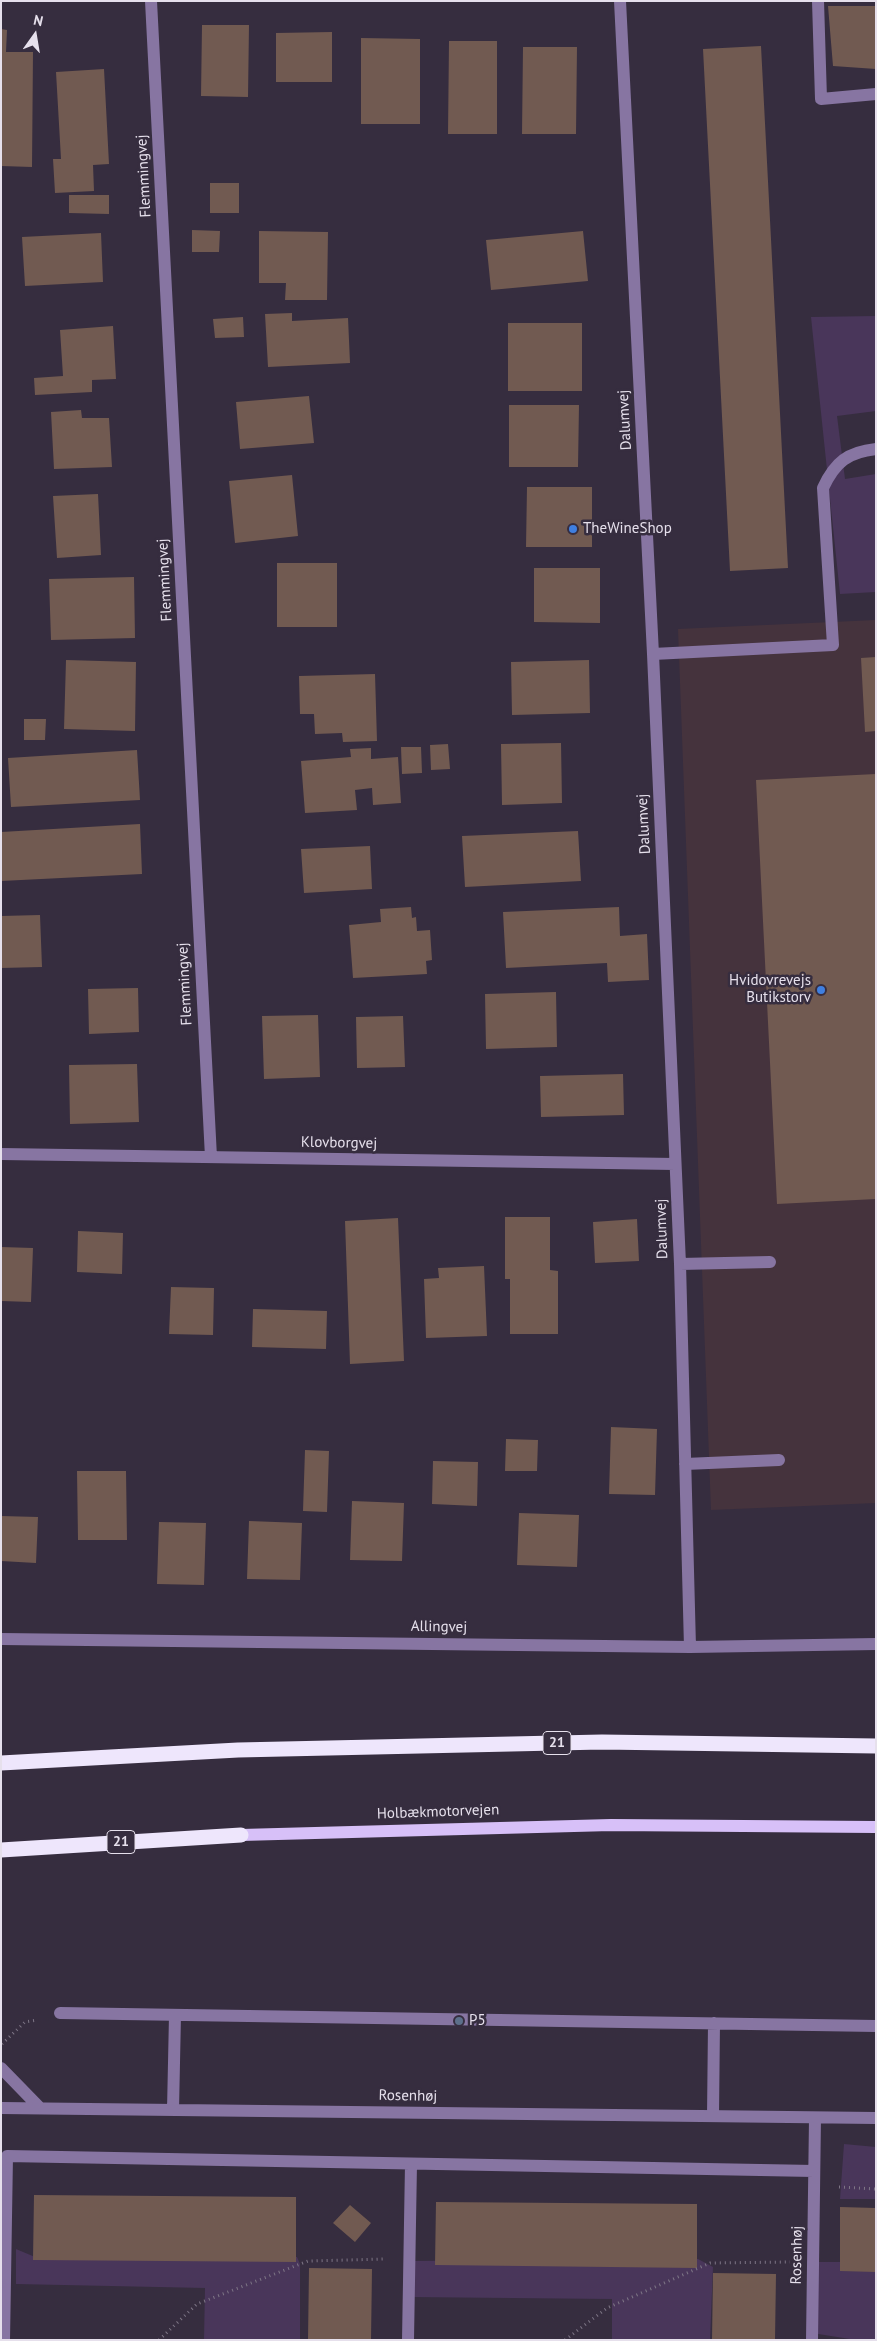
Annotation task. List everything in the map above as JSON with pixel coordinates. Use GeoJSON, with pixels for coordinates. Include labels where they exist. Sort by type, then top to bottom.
{"type":"FeatureCollection","features":[{"type":"Feature","properties":{"kind":"highway","name":"21"},"geometry":{"type":"LineString","coordinates":[[1,1763],[238,1750],[592,1742],[876,1746]]}},
{"type":"Feature","properties":{"kind":"highway","name":"Holbækmotorvejen"},"geometry":{"type":"LineString","coordinates":[[1,1850],[241,1835]]}},
{"type":"Feature","properties":{"kind":"main road","name":"Holbækmotorvejen"},"geometry":{"type":"LineString","coordinates":[[241,1835],[611,1825],[876,1827]]}},
{"type":"Feature","properties":{"kind":"street","name":"Flemmingvej"},"geometry":{"type":"LineString","coordinates":[[152,1],[210,1157]]}},
{"type":"Feature","properties":{"kind":"street","name":"Dalumvej"},"geometry":{"type":"LineString","coordinates":[[620,1],[653,654],[680,1264],[690,1647]]}},
{"type":"Feature","properties":{"kind":"street"},"geometry":{"type":"LineString","coordinates":[[818,1],[821,99],[876,94]]}},
{"type":"Feature","properties":{"kind":"street"},"geometry":{"type":"LineString","coordinates":[[653,654],[833,644],[823,488],[828,476],[840,462],[858,451],[876,449]]}},
{"type":"Feature","properties":{"kind":"street","name":"Klovborgvej"},"geometry":{"type":"LineString","coordinates":[[1,1154],[675,1164]]}},
{"type":"Feature","properties":{"kind":"street"},"geometry":{"type":"LineString","coordinates":[[680,1264],[770,1262]]}},
{"type":"Feature","properties":{"kind":"street"},"geometry":{"type":"LineString","coordinates":[[685,1464],[779,1460]]}},
{"type":"Feature","properties":{"kind":"street","name":"Allingvej"},"geometry":{"type":"LineString","coordinates":[[1,1638],[690,1647],[876,1644]]}},
{"type":"Feature","properties":{"kind":"street"},"geometry":{"type":"LineString","coordinates":[[60,2013],[876,2026]]}},
{"type":"Feature","properties":{"kind":"street"},"geometry":{"type":"LineString","coordinates":[[173,2110],[175,2014]]}},
{"type":"Feature","properties":{"kind":"street"},"geometry":{"type":"LineString","coordinates":[[713,2116],[714,2023]]}},
{"type":"Feature","properties":{"kind":"street"},"geometry":{"type":"LineString","coordinates":[[1,2068],[40,2108]]}},
{"type":"Feature","properties":{"kind":"street","name":"Rosenhøj"},"geometry":{"type":"LineString","coordinates":[[1,2108],[876,2118]]}},
{"type":"Feature","properties":{"kind":"street","name":"Rosenhøj"},"geometry":{"type":"LineString","coordinates":[[812,2340],[815,2118]]}},
{"type":"Feature","properties":{"kind":"street"},"geometry":{"type":"LineString","coordinates":[[4,2340],[8,2156],[814,2171]]}},
{"type":"Feature","properties":{"kind":"street"},"geometry":{"type":"LineString","coordinates":[[408,2340],[411,2164]]}},
{"type":"Feature","properties":{"kind":"path"},"geometry":{"type":"LineString","coordinates":[[1,2044],[25,2022],[31,2020]]}},
{"type":"Feature","properties":{"kind":"path"},"geometry":{"type":"LineString","coordinates":[[814,2171],[841,2188],[876,2189]]}},
{"type":"Feature","properties":{"kind":"path"},"geometry":{"type":"LineString","coordinates":[[159,2340],[197,2304],[308,2261],[409,2259]]}},
{"type":"Feature","properties":{"kind":"path"},"geometry":{"type":"LineString","coordinates":[[566,2340],[607,2308],[710,2263],[813,2262]]}},
{"type":"Feature","properties":{"kind":"shaded area"},"geometry":{"type":"Polygon","coordinates":[[[876,316],[876,411],[837,416],[845,479],[876,474],[876,592],[840,594],[811,317],[876,316]]]}},
{"type":"Feature","properties":{"kind":"shaded area"},"geometry":{"type":"Polygon","coordinates":[[[876,620],[876,1503],[711,1510],[678,629],[876,620]]]}},
{"type":"Feature","properties":{"kind":"shaded area"},"geometry":{"type":"Polygon","coordinates":[[[844,2144],[876,2147],[876,2199],[840,2199],[844,2144]]]}},
{"type":"Feature","properties":{"kind":"shaded area"},"geometry":{"type":"Polygon","coordinates":[[[16,2249],[35,2257],[297,2257],[300,2264],[300,2340],[204,2340],[205,2288],[16,2284],[16,2249]]]}},
{"type":"Feature","properties":{"kind":"shaded area"},"geometry":{"type":"Polygon","coordinates":[[[698,2259],[713,2267],[710,2340],[612,2340],[612,2299],[409,2297],[409,2261],[698,2259]]]}},
{"type":"Feature","properties":{"kind":"shaded area"},"geometry":{"type":"Polygon","coordinates":[[[813,2262],[876,2262],[876,2340],[856,2340],[812,2333],[813,2262]]]}},
{"type":"Feature","properties":{"kind":"building"},"geometry":{"type":"Polygon","coordinates":[[[828,6],[876,6],[876,69],[833,66],[828,6]]]}},
{"type":"Feature","properties":{"kind":"building"},"geometry":{"type":"Polygon","coordinates":[[[202,25],[249,25],[248,97],[201,96],[202,25]]]}},
{"type":"Feature","properties":{"kind":"building"},"geometry":{"type":"Polygon","coordinates":[[[1,29],[7,30],[6,52],[33,52],[32,167],[1,166],[1,29]]]}},
{"type":"Feature","properties":{"kind":"building"},"geometry":{"type":"Polygon","coordinates":[[[332,32],[332,82],[276,82],[276,33],[332,32]]]}},
{"type":"Feature","properties":{"kind":"building"},"geometry":{"type":"Polygon","coordinates":[[[361,38],[420,39],[420,124],[361,124],[361,38]]]}},
{"type":"Feature","properties":{"kind":"building"},"geometry":{"type":"Polygon","coordinates":[[[449,41],[497,41],[497,134],[448,134],[449,41]]]}},
{"type":"Feature","properties":{"kind":"building"},"geometry":{"type":"Polygon","coordinates":[[[761,46],[788,568],[730,571],[703,49],[761,46]]]}},
{"type":"Feature","properties":{"kind":"building"},"geometry":{"type":"Polygon","coordinates":[[[523,47],[577,47],[576,134],[522,134],[523,47]]]}},
{"type":"Feature","properties":{"kind":"building"},"geometry":{"type":"Polygon","coordinates":[[[104,69],[109,164],[93,165],[94,191],[55,193],[53,159],[61,159],[56,72],[104,69]]]}},
{"type":"Feature","properties":{"kind":"building"},"geometry":{"type":"Polygon","coordinates":[[[210,183],[239,183],[239,213],[210,213],[210,183]]]}},
{"type":"Feature","properties":{"kind":"building"},"geometry":{"type":"Polygon","coordinates":[[[69,195],[109,195],[109,214],[69,213],[69,195]]]}},
{"type":"Feature","properties":{"kind":"building"},"geometry":{"type":"Polygon","coordinates":[[[192,230],[220,231],[219,252],[192,252],[192,230]]]}},
{"type":"Feature","properties":{"kind":"building"},"geometry":{"type":"Polygon","coordinates":[[[259,231],[328,232],[327,300],[285,300],[286,283],[259,283],[259,231]]]}},
{"type":"Feature","properties":{"kind":"building"},"geometry":{"type":"Polygon","coordinates":[[[583,231],[588,281],[491,290],[486,240],[583,231]]]}},
{"type":"Feature","properties":{"kind":"building"},"geometry":{"type":"Polygon","coordinates":[[[101,233],[103,282],[25,286],[22,237],[101,233]]]}},
{"type":"Feature","properties":{"kind":"building"},"geometry":{"type":"Polygon","coordinates":[[[292,313],[292,321],[348,318],[350,363],[268,367],[265,314],[292,313]]]}},
{"type":"Feature","properties":{"kind":"building"},"geometry":{"type":"Polygon","coordinates":[[[243,317],[244,337],[215,338],[213,319],[243,317]]]}},
{"type":"Feature","properties":{"kind":"building"},"geometry":{"type":"Polygon","coordinates":[[[508,323],[582,323],[582,391],[508,391],[508,323]]]}},
{"type":"Feature","properties":{"kind":"building"},"geometry":{"type":"Polygon","coordinates":[[[113,326],[116,379],[92,380],[92,392],[35,395],[34,378],[63,376],[60,330],[113,326]]]}},
{"type":"Feature","properties":{"kind":"building"},"geometry":{"type":"Polygon","coordinates":[[[309,396],[314,443],[240,449],[236,402],[309,396]]]}},
{"type":"Feature","properties":{"kind":"building"},"geometry":{"type":"Polygon","coordinates":[[[509,405],[579,405],[578,467],[509,467],[509,405]]]}},
{"type":"Feature","properties":{"kind":"building"},"geometry":{"type":"Polygon","coordinates":[[[81,410],[82,418],[109,418],[112,467],[54,469],[51,412],[81,410]]]}},
{"type":"Feature","properties":{"kind":"building"},"geometry":{"type":"Polygon","coordinates":[[[292,475],[298,536],[235,543],[229,481],[292,475]]]}},
{"type":"Feature","properties":{"kind":"building"},"geometry":{"type":"Polygon","coordinates":[[[527,487],[592,487],[592,547],[526,547],[527,487]]]}},
{"type":"Feature","properties":{"kind":"building"},"geometry":{"type":"Polygon","coordinates":[[[98,494],[101,555],[57,558],[53,496],[98,494]]]}},
{"type":"Feature","properties":{"kind":"building"},"geometry":{"type":"Polygon","coordinates":[[[277,563],[337,563],[337,627],[277,627],[277,563]]]}},
{"type":"Feature","properties":{"kind":"building"},"geometry":{"type":"Polygon","coordinates":[[[534,568],[600,568],[600,623],[534,622],[534,568]]]}},
{"type":"Feature","properties":{"kind":"building"},"geometry":{"type":"Polygon","coordinates":[[[134,577],[135,638],[51,640],[49,579],[134,577]]]}},
{"type":"Feature","properties":{"kind":"building"},"geometry":{"type":"Polygon","coordinates":[[[876,657],[876,731],[865,732],[861,658],[876,657]]]}},
{"type":"Feature","properties":{"kind":"building"},"geometry":{"type":"Polygon","coordinates":[[[66,660],[136,662],[135,731],[64,729],[66,660]]]}},
{"type":"Feature","properties":{"kind":"building"},"geometry":{"type":"Polygon","coordinates":[[[589,660],[590,713],[512,715],[511,662],[589,660]]]}},
{"type":"Feature","properties":{"kind":"building"},"geometry":{"type":"Polygon","coordinates":[[[375,674],[377,741],[343,742],[342,733],[315,734],[314,714],[300,714],[299,676],[375,674]]]}},
{"type":"Feature","properties":{"kind":"building"},"geometry":{"type":"Polygon","coordinates":[[[24,719],[46,719],[45,740],[24,740],[24,719]]]}},
{"type":"Feature","properties":{"kind":"building"},"geometry":{"type":"Polygon","coordinates":[[[561,743],[562,803],[502,805],[501,744],[561,743]]]}},
{"type":"Feature","properties":{"kind":"building"},"geometry":{"type":"Polygon","coordinates":[[[448,744],[450,769],[431,770],[430,745],[448,744]]]}},
{"type":"Feature","properties":{"kind":"building"},"geometry":{"type":"Polygon","coordinates":[[[401,747],[421,747],[422,773],[402,774],[401,747]]]}},
{"type":"Feature","properties":{"kind":"building"},"geometry":{"type":"Polygon","coordinates":[[[371,748],[371,759],[398,757],[401,803],[373,805],[372,788],[355,790],[357,810],[305,813],[301,761],[351,757],[350,749],[371,748]]]}},
{"type":"Feature","properties":{"kind":"building"},"geometry":{"type":"Polygon","coordinates":[[[137,750],[140,800],[11,807],[8,758],[137,750]]]}},
{"type":"Feature","properties":{"kind":"building","name":"Hvidovrevejs Butikstorv"},"geometry":{"type":"Polygon","coordinates":[[[876,774],[876,1199],[777,1204],[756,780],[876,774]]]}},
{"type":"Feature","properties":{"kind":"building"},"geometry":{"type":"Polygon","coordinates":[[[140,824],[142,874],[1,881],[1,832],[140,824]]]}},
{"type":"Feature","properties":{"kind":"building"},"geometry":{"type":"Polygon","coordinates":[[[578,831],[581,881],[465,887],[462,836],[578,831]]]}},
{"type":"Feature","properties":{"kind":"building"},"geometry":{"type":"Polygon","coordinates":[[[370,846],[372,889],[304,893],[301,849],[370,846]]]}},
{"type":"Feature","properties":{"kind":"building"},"geometry":{"type":"Polygon","coordinates":[[[411,907],[412,918],[416,917],[417,931],[430,930],[432,960],[426,961],[427,974],[353,978],[349,925],[381,922],[380,909],[411,907]]]}},
{"type":"Feature","properties":{"kind":"building"},"geometry":{"type":"Polygon","coordinates":[[[619,907],[620,936],[647,934],[649,980],[608,982],[607,963],[506,968],[503,912],[619,907]]]}},
{"type":"Feature","properties":{"kind":"building"},"geometry":{"type":"Polygon","coordinates":[[[40,915],[42,967],[1,968],[1,916],[40,915]]]}},
{"type":"Feature","properties":{"kind":"building"},"geometry":{"type":"Polygon","coordinates":[[[138,988],[139,1032],[89,1034],[88,989],[138,988]]]}},
{"type":"Feature","properties":{"kind":"building"},"geometry":{"type":"Polygon","coordinates":[[[556,992],[557,1047],[486,1049],[485,994],[556,992]]]}},
{"type":"Feature","properties":{"kind":"building"},"geometry":{"type":"Polygon","coordinates":[[[318,1015],[320,1077],[264,1079],[262,1016],[318,1015]]]}},
{"type":"Feature","properties":{"kind":"building"},"geometry":{"type":"Polygon","coordinates":[[[403,1016],[405,1067],[357,1068],[356,1017],[403,1016]]]}},
{"type":"Feature","properties":{"kind":"building"},"geometry":{"type":"Polygon","coordinates":[[[137,1064],[139,1122],[70,1124],[69,1065],[137,1064]]]}},
{"type":"Feature","properties":{"kind":"building"},"geometry":{"type":"Polygon","coordinates":[[[623,1074],[624,1115],[541,1117],[540,1076],[623,1074]]]}},
{"type":"Feature","properties":{"kind":"building"},"geometry":{"type":"Polygon","coordinates":[[[505,1217],[550,1217],[550,1270],[558,1271],[558,1334],[510,1334],[510,1279],[505,1279],[505,1217]]]}},
{"type":"Feature","properties":{"kind":"building"},"geometry":{"type":"Polygon","coordinates":[[[398,1218],[404,1361],[350,1364],[345,1221],[398,1218]]]}},
{"type":"Feature","properties":{"kind":"building"},"geometry":{"type":"Polygon","coordinates":[[[637,1219],[639,1261],[595,1263],[593,1222],[637,1219]]]}},
{"type":"Feature","properties":{"kind":"building"},"geometry":{"type":"Polygon","coordinates":[[[78,1231],[123,1233],[122,1274],[77,1272],[78,1231]]]}},
{"type":"Feature","properties":{"kind":"building"},"geometry":{"type":"Polygon","coordinates":[[[1,1247],[33,1248],[31,1302],[1,1301],[1,1247]]]}},
{"type":"Feature","properties":{"kind":"building"},"geometry":{"type":"Polygon","coordinates":[[[484,1266],[487,1336],[426,1338],[424,1279],[439,1278],[438,1268],[484,1266]]]}},
{"type":"Feature","properties":{"kind":"building"},"geometry":{"type":"Polygon","coordinates":[[[171,1287],[214,1288],[213,1335],[169,1334],[171,1287]]]}},
{"type":"Feature","properties":{"kind":"building"},"geometry":{"type":"Polygon","coordinates":[[[253,1309],[327,1311],[326,1349],[252,1347],[253,1309]]]}},
{"type":"Feature","properties":{"kind":"building"},"geometry":{"type":"Polygon","coordinates":[[[611,1427],[657,1429],[655,1495],[609,1494],[611,1427]]]}},
{"type":"Feature","properties":{"kind":"building"},"geometry":{"type":"Polygon","coordinates":[[[506,1439],[538,1440],[537,1471],[505,1471],[506,1439]]]}},
{"type":"Feature","properties":{"kind":"building"},"geometry":{"type":"Polygon","coordinates":[[[305,1450],[329,1451],[327,1512],[303,1511],[305,1450]]]}},
{"type":"Feature","properties":{"kind":"building"},"geometry":{"type":"Polygon","coordinates":[[[433,1461],[478,1462],[477,1506],[432,1504],[433,1461]]]}},
{"type":"Feature","properties":{"kind":"building"},"geometry":{"type":"Polygon","coordinates":[[[77,1471],[126,1471],[127,1540],[78,1540],[77,1471]]]}},
{"type":"Feature","properties":{"kind":"building"},"geometry":{"type":"Polygon","coordinates":[[[352,1501],[404,1503],[402,1561],[350,1560],[352,1501]]]}},
{"type":"Feature","properties":{"kind":"building"},"geometry":{"type":"Polygon","coordinates":[[[519,1513],[579,1515],[577,1567],[517,1565],[519,1513]]]}},
{"type":"Feature","properties":{"kind":"building"},"geometry":{"type":"Polygon","coordinates":[[[1,1516],[38,1517],[36,1563],[1,1561],[1,1516]]]}},
{"type":"Feature","properties":{"kind":"building"},"geometry":{"type":"Polygon","coordinates":[[[249,1521],[302,1523],[300,1580],[247,1579],[249,1521]]]}},
{"type":"Feature","properties":{"kind":"building"},"geometry":{"type":"Polygon","coordinates":[[[159,1522],[206,1523],[204,1585],[157,1584],[159,1522]]]}},
{"type":"Feature","properties":{"kind":"building"},"geometry":{"type":"Polygon","coordinates":[[[34,2195],[296,2197],[296,2262],[33,2260],[34,2195]]]}},
{"type":"Feature","properties":{"kind":"building"},"geometry":{"type":"Polygon","coordinates":[[[436,2202],[697,2204],[697,2268],[435,2265],[436,2202]]]}},
{"type":"Feature","properties":{"kind":"building"},"geometry":{"type":"Polygon","coordinates":[[[350,2205],[371,2223],[355,2242],[333,2223],[350,2205]]]}},
{"type":"Feature","properties":{"kind":"building"},"geometry":{"type":"Polygon","coordinates":[[[840,2207],[876,2208],[876,2272],[840,2271],[840,2207]]]}},
{"type":"Feature","properties":{"kind":"building"},"geometry":{"type":"Polygon","coordinates":[[[309,2268],[372,2269],[371,2340],[308,2340],[309,2268]]]}},
{"type":"Feature","properties":{"kind":"building"},"geometry":{"type":"Polygon","coordinates":[[[713,2273],[776,2274],[775,2340],[712,2340],[713,2273]]]}},
{"type":"Feature","properties":{"kind":"place","name":"TheWineShop"},"geometry":{"type":"Point","coordinates":[573,529]}},
{"type":"Feature","properties":{"kind":"place","name":"Hvidovrevejs Butikstorv"},"geometry":{"type":"Point","coordinates":[821,990]}},
{"type":"Feature","properties":{"kind":"place","name":"P5"},"geometry":{"type":"Point","coordinates":[459,2021]}}]}
